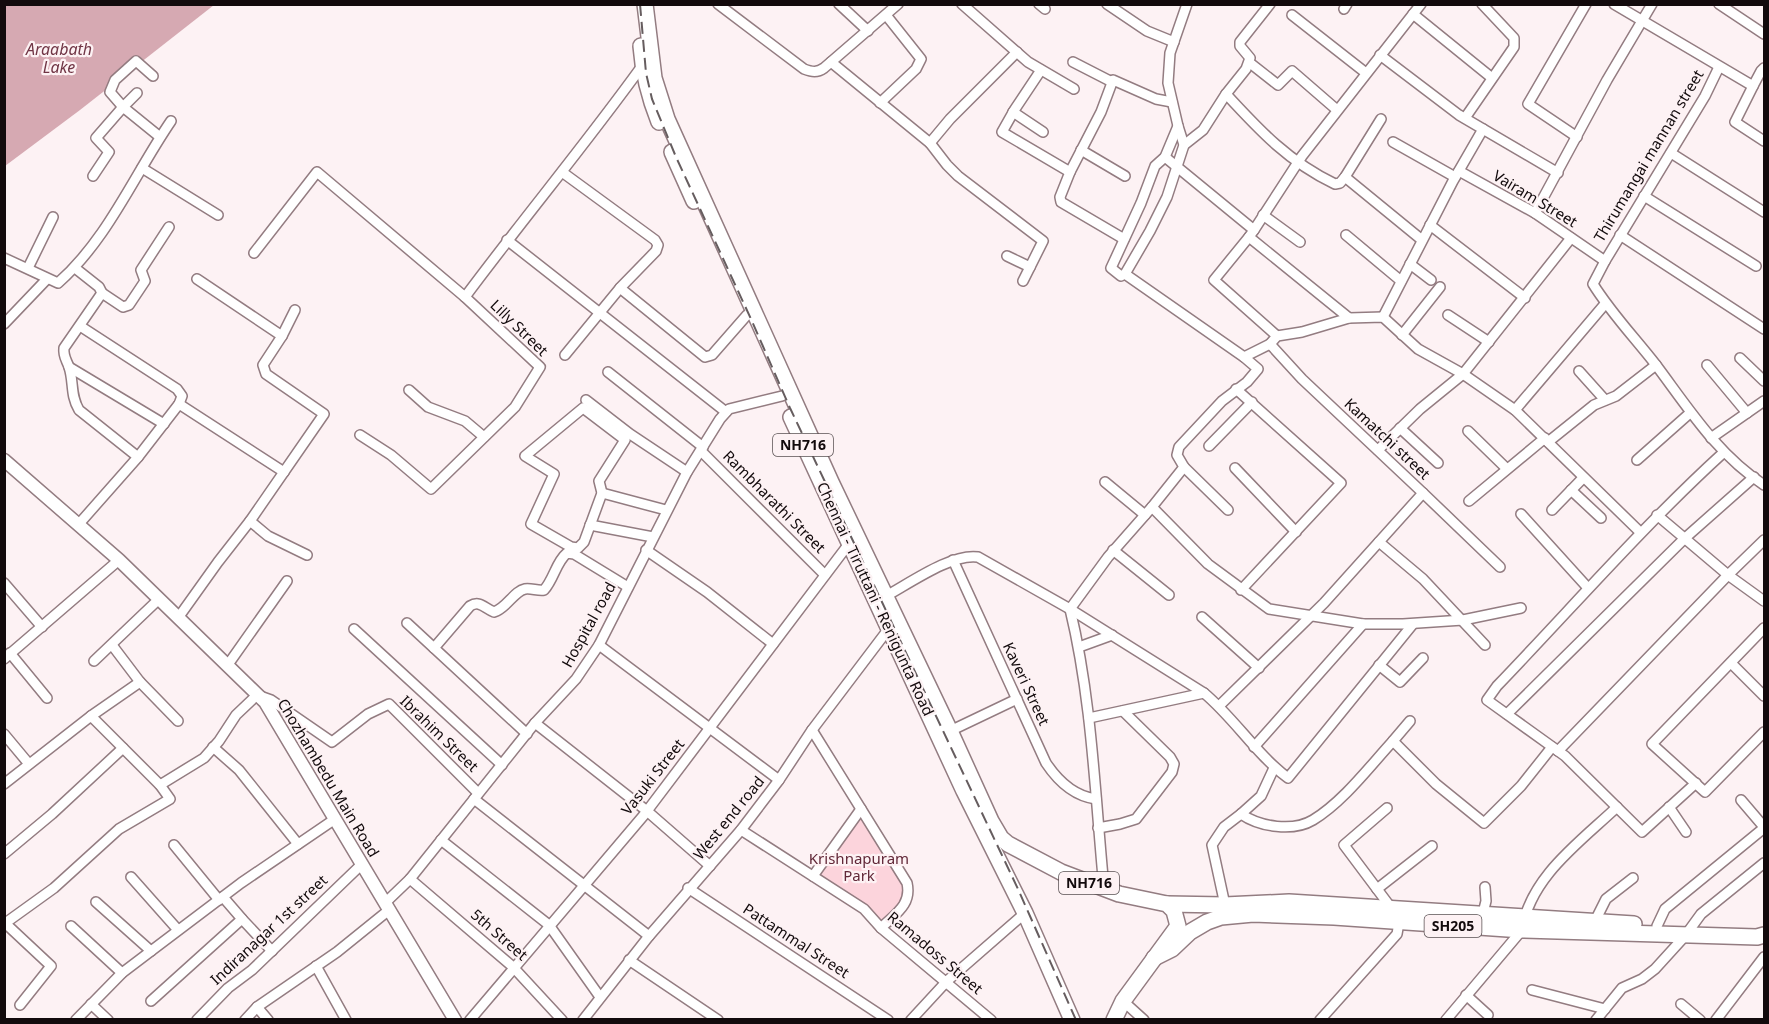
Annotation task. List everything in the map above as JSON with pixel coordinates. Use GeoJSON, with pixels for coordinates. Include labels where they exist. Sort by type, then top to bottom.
{"type":"FeatureCollection","features":[{"type":"Feature","properties":{"kind":"main road","name":"Chennai - Tiruttani - Renigunta Road"},"geometry":{"type":"LineString","coordinates":[[637,4],[648,66],[667,119],[853,539],[886,596],[894,626],[950,732],[991,821],[1001,838],[1017,849]]}},
{"type":"Feature","properties":{"kind":"main road","name":"Chennai - Tiruttani - Renigunta Road"},"geometry":{"type":"LineString","coordinates":[[645,4],[649,98],[680,172],[782,396],[894,626],[964,791],[1025,914],[1072,1020]]}},
{"type":"Feature","properties":{"kind":"main road"},"geometry":{"type":"LineString","coordinates":[[1006,874],[1007,855],[1011,850],[1017,849]]}},
{"type":"Feature","properties":{"kind":"main road","name":"NH716"},"geometry":{"type":"LineString","coordinates":[[1017,849],[1061,873],[1119,894],[1167,904]]}},
{"type":"Feature","properties":{"kind":"main road","name":"SH205"},"geometry":{"type":"LineString","coordinates":[[1167,904],[1225,905],[1289,902],[1397,914],[1523,923],[1688,932],[1762,932]]}},
{"type":"Feature","properties":{"kind":"main road"},"geometry":{"type":"LineString","coordinates":[[1114,1020],[1123,1001],[1178,926],[1174,911],[1167,904]]}},
{"type":"Feature","properties":{"kind":"main road","name":"SH205"},"geometry":{"type":"LineString","coordinates":[[1154,958],[1172,949],[1190,932],[1207,922],[1221,917],[1253,914],[1483,913],[1523,923],[1595,921],[1657,926],[1688,932]]}},
{"type":"Feature","properties":{"kind":"street"},"geometry":{"type":"LineString","coordinates":[[718,4],[804,69],[812,72],[819,72],[898,4]]}},
{"type":"Feature","properties":{"kind":"street"},"geometry":{"type":"LineString","coordinates":[[839,4],[868,31]]}},
{"type":"Feature","properties":{"kind":"street"},"geometry":{"type":"LineString","coordinates":[[962,4],[1017,52],[1041,70],[1074,89]]}},
{"type":"Feature","properties":{"kind":"street"},"geometry":{"type":"LineString","coordinates":[[1107,4],[1147,31],[1174,42]]}},
{"type":"Feature","properties":{"kind":"street"},"geometry":{"type":"LineString","coordinates":[[1184,145],[1168,82],[1170,53],[1187,4]]}},
{"type":"Feature","properties":{"kind":"street"},"geometry":{"type":"LineString","coordinates":[[1178,126],[1165,157],[1155,166],[1111,268],[1120,276],[1125,274],[1167,197],[1184,145],[1203,130],[1226,94],[1250,63],[1250,58],[1240,46],[1240,42],[1270,4]]}},
{"type":"Feature","properties":{"kind":"street"},"geometry":{"type":"LineString","coordinates":[[1277,336],[1214,280],[1251,233],[1337,110],[1421,4]]}},
{"type":"Feature","properties":{"kind":"street"},"geometry":{"type":"LineString","coordinates":[[1465,118],[1514,47],[1515,41],[1482,4]]}},
{"type":"Feature","properties":{"kind":"street"},"geometry":{"type":"LineString","coordinates":[[1577,136],[1528,104],[1586,4]]}},
{"type":"Feature","properties":{"kind":"street"},"geometry":{"type":"LineString","coordinates":[[1614,4],[1753,87]]}},
{"type":"Feature","properties":{"kind":"street"},"geometry":{"type":"LineString","coordinates":[[1536,213],[1652,4]]}},
{"type":"Feature","properties":{"kind":"street"},"geometry":{"type":"LineString","coordinates":[[1719,4],[1764,34]]}},
{"type":"Feature","properties":{"kind":"street"},"geometry":{"type":"LineString","coordinates":[[1413,14],[1492,78]]}},
{"type":"Feature","properties":{"kind":"street"},"geometry":{"type":"LineString","coordinates":[[880,103],[916,69],[921,59],[886,15]]}},
{"type":"Feature","properties":{"kind":"street"},"geometry":{"type":"LineString","coordinates":[[1292,15],[1366,73]]}},
{"type":"Feature","properties":{"kind":"street"},"geometry":{"type":"LineString","coordinates":[[930,142],[1017,52]]}},
{"type":"Feature","properties":{"kind":"street"},"geometry":{"type":"LineString","coordinates":[[1380,55],[1465,118],[1558,173]]}},
{"type":"Feature","properties":{"kind":"street"},"geometry":{"type":"LineString","coordinates":[[153,76],[136,61],[115,80],[110,92],[160,137]]}},
{"type":"Feature","properties":{"kind":"street"},"geometry":{"type":"LineString","coordinates":[[831,62],[930,142],[958,176],[1042,240],[1023,281]]}},
{"type":"Feature","properties":{"kind":"street"},"geometry":{"type":"LineString","coordinates":[[1072,62],[1112,82],[1115,81],[1156,99],[1172,102]]}},
{"type":"Feature","properties":{"kind":"street"},"geometry":{"type":"LineString","coordinates":[[1250,63],[1278,85],[1292,71],[1337,110]]}},
{"type":"Feature","properties":{"kind":"street"},"geometry":{"type":"LineString","coordinates":[[254,253],[317,172],[465,297],[507,240],[648,66]]}},
{"type":"Feature","properties":{"kind":"street","name":"Thirumangai mannan street"},"geometry":{"type":"LineString","coordinates":[[1605,261],[1705,96],[1719,67]]}},
{"type":"Feature","properties":{"kind":"street"},"geometry":{"type":"LineString","coordinates":[[1764,68],[1736,122],[1764,141]]}},
{"type":"Feature","properties":{"kind":"street"},"geometry":{"type":"LineString","coordinates":[[1041,70],[1002,132],[1070,172]]}},
{"type":"Feature","properties":{"kind":"street"},"geometry":{"type":"LineString","coordinates":[[1112,82],[1101,112],[1070,172],[1060,197],[1061,202],[1124,239]]}},
{"type":"Feature","properties":{"kind":"street"},"geometry":{"type":"LineString","coordinates":[[93,176],[109,152],[96,138],[136,93]]}},
{"type":"Feature","properties":{"kind":"street"},"geometry":{"type":"LineString","coordinates":[[1226,94],[1267,138],[1298,163],[1335,184],[1340,183],[1345,177],[1381,119]]}},
{"type":"Feature","properties":{"kind":"street"},"geometry":{"type":"LineString","coordinates":[[1013,112],[1043,132]]}},
{"type":"Feature","properties":{"kind":"street"},"geometry":{"type":"LineString","coordinates":[[4,258],[58,283],[75,268],[121,206],[171,121]]}},
{"type":"Feature","properties":{"kind":"street"},"geometry":{"type":"LineString","coordinates":[[1383,317],[1457,174],[1483,129]]}},
{"type":"Feature","properties":{"kind":"street","name":"Vairam Street"},"geometry":{"type":"LineString","coordinates":[[1393,142],[1536,213],[1605,261]]}},
{"type":"Feature","properties":{"kind":"street"},"geometry":{"type":"LineString","coordinates":[[1081,150],[1125,176]]}},
{"type":"Feature","properties":{"kind":"street"},"geometry":{"type":"LineString","coordinates":[[1671,153],[1764,212]]}},
{"type":"Feature","properties":{"kind":"street"},"geometry":{"type":"LineString","coordinates":[[1165,157],[1349,318]]}},
{"type":"Feature","properties":{"kind":"street"},"geometry":{"type":"LineString","coordinates":[[142,168],[218,215]]}},
{"type":"Feature","properties":{"kind":"street"},"geometry":{"type":"LineString","coordinates":[[562,172],[655,240],[658,245],[564,355]]}},
{"type":"Feature","properties":{"kind":"street"},"geometry":{"type":"LineString","coordinates":[[1345,177],[1422,240]]}},
{"type":"Feature","properties":{"kind":"street"},"geometry":{"type":"LineString","coordinates":[[1644,196],[1756,266]]}},
{"type":"Feature","properties":{"kind":"street"},"geometry":{"type":"LineString","coordinates":[[1263,215],[1300,242]]}},
{"type":"Feature","properties":{"kind":"street"},"geometry":{"type":"LineString","coordinates":[[28,268],[54,217]]}},
{"type":"Feature","properties":{"kind":"street"},"geometry":{"type":"LineString","coordinates":[[1430,225],[1525,298]]}},
{"type":"Feature","properties":{"kind":"street"},"geometry":{"type":"LineString","coordinates":[[75,268],[99,287],[102,293],[120,306],[126,307],[145,281],[141,270],[169,227]]}},
{"type":"Feature","properties":{"kind":"street"},"geometry":{"type":"LineString","coordinates":[[1346,235],[1401,281]]}},
{"type":"Feature","properties":{"kind":"street"},"geometry":{"type":"LineString","coordinates":[[1620,235],[1764,329]]}},
{"type":"Feature","properties":{"kind":"street"},"geometry":{"type":"LineString","coordinates":[[1378,450],[1420,409],[1463,374],[1571,238]]}},
{"type":"Feature","properties":{"kind":"street"},"geometry":{"type":"LineString","coordinates":[[507,240],[726,412],[738,406],[782,396]]}},
{"type":"Feature","properties":{"kind":"street"},"geometry":{"type":"LineString","coordinates":[[1007,256],[1030,267]]}},
{"type":"Feature","properties":{"kind":"street"},"geometry":{"type":"LineString","coordinates":[[1507,714],[1684,539],[1761,480],[1723,453],[1690,413],[1656,365],[1605,304],[1593,281],[1605,261]]}},
{"type":"Feature","properties":{"kind":"street"},"geometry":{"type":"LineString","coordinates":[[1410,264],[1431,280]]}},
{"type":"Feature","properties":{"kind":"street"},"geometry":{"type":"LineString","coordinates":[[1125,274],[1258,369],[1222,401],[1179,447],[1177,455],[1184,467],[1228,510]]}},
{"type":"Feature","properties":{"kind":"street"},"geometry":{"type":"LineString","coordinates":[[4,324],[47,279]]}},
{"type":"Feature","properties":{"kind":"street"},"geometry":{"type":"LineString","coordinates":[[197,279],[282,336]]}},
{"type":"Feature","properties":{"kind":"street"},"geometry":{"type":"LineString","coordinates":[[1402,335],[1440,286]]}},
{"type":"Feature","properties":{"kind":"street"},"geometry":{"type":"LineString","coordinates":[[620,288],[705,357],[712,355],[747,315]]}},
{"type":"Feature","properties":{"kind":"street"},"geometry":{"type":"LineString","coordinates":[[102,293],[64,348],[63,356],[69,367],[74,401],[79,410],[138,458]]}},
{"type":"Feature","properties":{"kind":"street","name":"Lilly Street"},"geometry":{"type":"LineString","coordinates":[[360,435],[391,454],[431,489],[515,407],[540,367],[465,297]]}},
{"type":"Feature","properties":{"kind":"street"},"geometry":{"type":"LineString","coordinates":[[1515,410],[1605,304]]}},
{"type":"Feature","properties":{"kind":"street"},"geometry":{"type":"LineString","coordinates":[[178,618],[250,521],[324,414],[266,374],[263,365],[282,336],[295,310]]}},
{"type":"Feature","properties":{"kind":"street"},"geometry":{"type":"LineString","coordinates":[[1448,315],[1489,342]]}},
{"type":"Feature","properties":{"kind":"street"},"geometry":{"type":"LineString","coordinates":[[1244,357],[1270,344],[1277,336],[1302,332],[1349,318],[1383,317],[1418,349],[1463,374],[1515,410],[1640,532]]}},
{"type":"Feature","properties":{"kind":"street"},"geometry":{"type":"LineString","coordinates":[[78,525],[138,458],[179,404],[182,396],[177,389],[80,326]]}},
{"type":"Feature","properties":{"kind":"street","name":"Kamatchi street"},"geometry":{"type":"LineString","coordinates":[[1220,706],[1324,603],[1424,493],[1302,379],[1270,344]]}},
{"type":"Feature","properties":{"kind":"street"},"geometry":{"type":"LineString","coordinates":[[1740,358],[1764,381]]}},
{"type":"Feature","properties":{"kind":"street"},"geometry":{"type":"LineString","coordinates":[[1468,501],[1506,468],[1594,405],[1616,396],[1656,365]]}},
{"type":"Feature","properties":{"kind":"street"},"geometry":{"type":"LineString","coordinates":[[1707,365],[1747,413]]}},
{"type":"Feature","properties":{"kind":"street"},"geometry":{"type":"LineString","coordinates":[[69,367],[164,424]]}},
{"type":"Feature","properties":{"kind":"street"},"geometry":{"type":"LineString","coordinates":[[1579,371],[1605,400]]}},
{"type":"Feature","properties":{"kind":"street","name":"Rambharathi Street"},"geometry":{"type":"LineString","coordinates":[[608,372],[702,449],[825,575]]}},
{"type":"Feature","properties":{"kind":"street"},"geometry":{"type":"LineString","coordinates":[[1236,389],[1341,483],[1241,590]]}},
{"type":"Feature","properties":{"kind":"street"},"geometry":{"type":"LineString","coordinates":[[409,390],[428,407],[465,421],[484,437]]}},
{"type":"Feature","properties":{"kind":"street"},"geometry":{"type":"LineString","coordinates":[[586,400],[630,434],[687,472]]}},
{"type":"Feature","properties":{"kind":"street"},"geometry":{"type":"LineString","coordinates":[[1711,438],[1764,401]]}},
{"type":"Feature","properties":{"kind":"street"},"geometry":{"type":"LineString","coordinates":[[1209,446],[1252,402]]}},
{"type":"Feature","properties":{"kind":"street"},"geometry":{"type":"LineString","coordinates":[[179,404],[284,472]]}},
{"type":"Feature","properties":{"kind":"street"},"geometry":{"type":"LineString","coordinates":[[583,408],[624,440],[599,481],[602,493],[584,542],[578,548],[571,547],[531,524],[554,474],[525,456],[583,408]]}},
{"type":"Feature","properties":{"kind":"street","name":"Hospital road"},"geometry":{"type":"LineString","coordinates":[[245,1020],[257,1007],[316,966],[387,907],[535,723],[576,679],[599,645],[687,472],[726,412]]}},
{"type":"Feature","properties":{"kind":"street"},"geometry":{"type":"LineString","coordinates":[[1638,460],[1690,413]]}},
{"type":"Feature","properties":{"kind":"street"},"geometry":{"type":"LineString","coordinates":[[1400,428],[1438,463]]}},
{"type":"Feature","properties":{"kind":"street"},"geometry":{"type":"LineString","coordinates":[[1468,431],[1506,468]]}},
{"type":"Feature","properties":{"kind":"street"},"geometry":{"type":"LineString","coordinates":[[1696,783],[1642,832],[1555,749],[1487,700],[1497,686],[1640,532],[1723,453]]}},
{"type":"Feature","properties":{"kind":"street","name":"Chozhambedu Main Road"},"geometry":{"type":"LineString","coordinates":[[4,460],[118,560],[265,702],[455,1020]]}},
{"type":"Feature","properties":{"kind":"street"},"geometry":{"type":"LineString","coordinates":[[1104,888],[1089,718],[1079,647],[1070,609],[1113,550],[1184,467]]}},
{"type":"Feature","properties":{"kind":"street"},"geometry":{"type":"LineString","coordinates":[[1235,468],[1296,532]]}},
{"type":"Feature","properties":{"kind":"street"},"geometry":{"type":"LineString","coordinates":[[1552,510],[1583,478]]}},
{"type":"Feature","properties":{"kind":"street"},"geometry":{"type":"LineString","coordinates":[[1105,482],[1148,511],[1208,564],[1269,609],[1363,624],[1413,624],[1463,620],[1521,608]]}},
{"type":"Feature","properties":{"kind":"street"},"geometry":{"type":"LineString","coordinates":[[1571,490],[1600,518]]}},
{"type":"Feature","properties":{"kind":"street"},"geometry":{"type":"LineString","coordinates":[[602,493],[666,510]]}},
{"type":"Feature","properties":{"kind":"street"},"geometry":{"type":"LineString","coordinates":[[1424,493],[1500,567]]}},
{"type":"Feature","properties":{"kind":"street"},"geometry":{"type":"LineString","coordinates":[[1521,514],[1588,588]]}},
{"type":"Feature","properties":{"kind":"street"},"geometry":{"type":"LineString","coordinates":[[1657,515],[1764,601]]}},
{"type":"Feature","properties":{"kind":"street"},"geometry":{"type":"LineString","coordinates":[[250,521],[268,536],[306,555]]}},
{"type":"Feature","properties":{"kind":"street"},"geometry":{"type":"LineString","coordinates":[[590,525],[653,537]]}},
{"type":"Feature","properties":{"kind":"street","name":"Vasuki Street"},"geometry":{"type":"LineString","coordinates":[[470,1020],[647,811],[853,539]]}},
{"type":"Feature","properties":{"kind":"street"},"geometry":{"type":"LineString","coordinates":[[1393,741],[1436,784],[1484,823],[1764,540]]}},
{"type":"Feature","properties":{"kind":"street"},"geometry":{"type":"LineString","coordinates":[[1379,542],[1423,579],[1485,645]]}},
{"type":"Feature","properties":{"kind":"street"},"geometry":{"type":"LineString","coordinates":[[646,550],[707,592],[773,644]]}},
{"type":"Feature","properties":{"kind":"street"},"geometry":{"type":"LineString","coordinates":[[1113,550],[1169,595]]}},
{"type":"Feature","properties":{"kind":"street"},"geometry":{"type":"LineString","coordinates":[[434,648],[470,606],[479,603],[494,612],[503,608],[520,591],[527,588],[541,591],[546,588],[567,553],[574,554],[628,587]]}},
{"type":"Feature","properties":{"kind":"street"},"geometry":{"type":"LineString","coordinates":[[886,596],[953,560],[966,555],[978,557],[1070,609],[1204,693],[1220,706],[1274,768],[1288,778],[1413,624]]}},
{"type":"Feature","properties":{"kind":"street"},"geometry":{"type":"LineString","coordinates":[[47,698],[7,656],[118,560]]}},
{"type":"Feature","properties":{"kind":"street","name":"Kaveri Street"},"geometry":{"type":"LineString","coordinates":[[953,560],[1046,763],[1053,774],[1074,792],[1096,799]]}},
{"type":"Feature","properties":{"kind":"street"},"geometry":{"type":"LineString","coordinates":[[227,666],[287,581]]}},
{"type":"Feature","properties":{"kind":"street"},"geometry":{"type":"LineString","coordinates":[[4,583],[42,627]]}},
{"type":"Feature","properties":{"kind":"street"},"geometry":{"type":"LineString","coordinates":[[94,661],[159,599]]}},
{"type":"Feature","properties":{"kind":"street"},"geometry":{"type":"LineString","coordinates":[[1202,617],[1259,668]]}},
{"type":"Feature","properties":{"kind":"street"},"geometry":{"type":"LineString","coordinates":[[407,623],[528,734]]}},
{"type":"Feature","properties":{"kind":"street"},"geometry":{"type":"LineString","coordinates":[[1254,747],[1363,624]]}},
{"type":"Feature","properties":{"kind":"street","name":"West end road"},"geometry":{"type":"LineString","coordinates":[[588,1018],[600,997],[629,960],[688,888],[741,830],[779,780],[812,730],[894,626]]}},
{"type":"Feature","properties":{"kind":"street"},"geometry":{"type":"LineString","coordinates":[[354,628],[502,765]]}},
{"type":"Feature","properties":{"kind":"street"},"geometry":{"type":"LineString","coordinates":[[1764,628],[1652,744],[1705,792],[1764,732]]}},
{"type":"Feature","properties":{"kind":"street"},"geometry":{"type":"LineString","coordinates":[[1079,647],[1112,635]]}},
{"type":"Feature","properties":{"kind":"street"},"geometry":{"type":"LineString","coordinates":[[112,645],[140,682],[178,721]]}},
{"type":"Feature","properties":{"kind":"street"},"geometry":{"type":"LineString","coordinates":[[599,645],[779,780]]}},
{"type":"Feature","properties":{"kind":"street"},"geometry":{"type":"LineString","coordinates":[[1379,665],[1400,682],[1423,658]]}},
{"type":"Feature","properties":{"kind":"street"},"geometry":{"type":"LineString","coordinates":[[1731,663],[1764,696]]}},
{"type":"Feature","properties":{"kind":"street"},"geometry":{"type":"LineString","coordinates":[[4,784],[91,716],[140,682]]}},
{"type":"Feature","properties":{"kind":"street"},"geometry":{"type":"LineString","coordinates":[[1089,718],[1204,693]]}},
{"type":"Feature","properties":{"kind":"street"},"geometry":{"type":"LineString","coordinates":[[160,785],[204,758],[236,716],[258,695]]}},
{"type":"Feature","properties":{"kind":"street","name":"Ibrahim Street"},"geometry":{"type":"LineString","coordinates":[[258,695],[271,700],[332,742],[368,714],[389,704],[476,796]]}},
{"type":"Feature","properties":{"kind":"street"},"geometry":{"type":"LineString","coordinates":[[950,732],[1017,699]]}},
{"type":"Feature","properties":{"kind":"street"},"geometry":{"type":"LineString","coordinates":[[1098,828],[1136,819],[1168,777],[1174,764],[1155,740],[1123,711]]}},
{"type":"Feature","properties":{"kind":"street"},"geometry":{"type":"LineString","coordinates":[[20,1005],[51,966],[5,924],[54,888],[119,829],[170,798],[160,785],[91,716]]}},
{"type":"Feature","properties":{"kind":"street"},"geometry":{"type":"LineString","coordinates":[[1242,814],[1251,821],[1270,825],[1295,825],[1312,821],[1342,796],[1410,721]]}},
{"type":"Feature","properties":{"kind":"street"},"geometry":{"type":"LineString","coordinates":[[535,723],[647,811],[710,866]]}},
{"type":"Feature","properties":{"kind":"street"},"geometry":{"type":"LineString","coordinates":[[812,730],[907,883],[909,893],[904,905],[880,928]]}},
{"type":"Feature","properties":{"kind":"street"},"geometry":{"type":"LineString","coordinates":[[4,734],[29,764]]}},
{"type":"Feature","properties":{"kind":"street"},"geometry":{"type":"LineString","coordinates":[[213,747],[239,770],[298,844]]}},
{"type":"Feature","properties":{"kind":"street"},"geometry":{"type":"LineString","coordinates":[[4,854],[52,814],[123,748]]}},
{"type":"Feature","properties":{"kind":"street"},"geometry":{"type":"LineString","coordinates":[[1225,905],[1212,846],[1224,827],[1261,796],[1274,768]]}},
{"type":"Feature","properties":{"kind":"street"},"geometry":{"type":"LineString","coordinates":[[476,796],[649,936]]}},
{"type":"Feature","properties":{"kind":"street"},"geometry":{"type":"LineString","coordinates":[[1657,926],[1665,909],[1764,827],[1741,800]]}},
{"type":"Feature","properties":{"kind":"street"},"geometry":{"type":"LineString","coordinates":[[1446,1020],[1523,923],[1531,901],[1550,872],[1617,807]]}},
{"type":"Feature","properties":{"kind":"street"},"geometry":{"type":"LineString","coordinates":[[1669,807],[1686,832]]}},
{"type":"Feature","properties":{"kind":"street"},"geometry":{"type":"LineString","coordinates":[[1320,1020],[1397,934],[1397,914],[1344,844],[1387,808]]}},
{"type":"Feature","properties":{"kind":"street"},"geometry":{"type":"LineString","coordinates":[[813,876],[861,809]]}},
{"type":"Feature","properties":{"kind":"street"},"geometry":{"type":"LineString","coordinates":[[78,1018],[122,973],[220,898],[335,819]]}},
{"type":"Feature","properties":{"kind":"street","name":"Ramadoss Street"},"geometry":{"type":"LineString","coordinates":[[741,830],[864,909],[880,928],[947,981],[991,1020]]}},
{"type":"Feature","properties":{"kind":"street"},"geometry":{"type":"LineString","coordinates":[[441,840],[549,925],[600,997]]}},
{"type":"Feature","properties":{"kind":"street"},"geometry":{"type":"LineString","coordinates":[[174,845],[220,898],[272,951]]}},
{"type":"Feature","properties":{"kind":"street"},"geometry":{"type":"LineString","coordinates":[[1377,889],[1432,846]]}},
{"type":"Feature","properties":{"kind":"street"},"geometry":{"type":"LineString","coordinates":[[1596,1020],[1622,988],[1651,973],[1701,914],[1764,863]]}},
{"type":"Feature","properties":{"kind":"street","name":"Indiranagar 1st street"},"geometry":{"type":"LineString","coordinates":[[197,1020],[228,988],[252,970],[362,864]]}},
{"type":"Feature","properties":{"kind":"street"},"geometry":{"type":"LineString","coordinates":[[131,877],[178,930]]}},
{"type":"Feature","properties":{"kind":"street"},"geometry":{"type":"LineString","coordinates":[[1595,921],[1606,899],[1633,878]]}},
{"type":"Feature","properties":{"kind":"street","name":"5th Street"},"geometry":{"type":"LineString","coordinates":[[410,879],[513,967],[562,1020]]}},
{"type":"Feature","properties":{"kind":"street"},"geometry":{"type":"LineString","coordinates":[[1483,913],[1486,901],[1485,887]]}},
{"type":"Feature","properties":{"kind":"street","name":"Pattammal Street"},"geometry":{"type":"LineString","coordinates":[[688,888],[888,1020]]}},
{"type":"Feature","properties":{"kind":"street"},"geometry":{"type":"LineString","coordinates":[[96,902],[151,951]]}},
{"type":"Feature","properties":{"kind":"street"},"geometry":{"type":"LineString","coordinates":[[911,1020],[947,981],[1025,914]]}},
{"type":"Feature","properties":{"kind":"street"},"geometry":{"type":"LineString","coordinates":[[151,1001],[242,919]]}},
{"type":"Feature","properties":{"kind":"street"},"geometry":{"type":"LineString","coordinates":[[71,926],[122,973]]}},
{"type":"Feature","properties":{"kind":"street"},"geometry":{"type":"LineString","coordinates":[[1716,1020],[1764,957],[1762,932]]}},
{"type":"Feature","properties":{"kind":"street"},"geometry":{"type":"LineString","coordinates":[[629,960],[718,1020]]}},
{"type":"Feature","properties":{"kind":"street"},"geometry":{"type":"LineString","coordinates":[[316,966],[346,1020]]}},
{"type":"Feature","properties":{"kind":"street"},"geometry":{"type":"LineString","coordinates":[[1532,990],[1605,1009]]}},
{"type":"Feature","properties":{"kind":"street"},"geometry":{"type":"LineString","coordinates":[[1466,995],[1488,1015]]}},
{"type":"Feature","properties":{"kind":"street"},"geometry":{"type":"LineString","coordinates":[[1123,1001],[1144,1020]]}},
{"type":"Feature","properties":{"kind":"street"},"geometry":{"type":"LineString","coordinates":[[91,1004],[108,1020]]}},
{"type":"Feature","properties":{"kind":"street"},"geometry":{"type":"LineString","coordinates":[[1681,1004],[1700,1020]]}},
{"type":"Feature","properties":{"kind":"street"},"geometry":{"type":"LineString","coordinates":[[257,1007],[268,1020]]}},
{"type":"Feature","properties":{"kind":"green space","name":"Krishnapuram Park"},"geometry":{"type":"Polygon","coordinates":[[[861,814],[907,891],[903,903],[881,925],[816,875],[861,814]]]}},
{"type":"Feature","properties":{"kind":"water","name":"Araabath Lake"},"geometry":{"type":"Polygon","coordinates":[[[5,5],[214,5],[5,166],[5,5]]]}},
{"type":"Feature","properties":{"kind":"railway"},"geometry":{"type":"LineString","coordinates":[[640,4],[646,73],[652,99],[676,157],[790,408],[1018,889],[1076,1020]]}}]}
